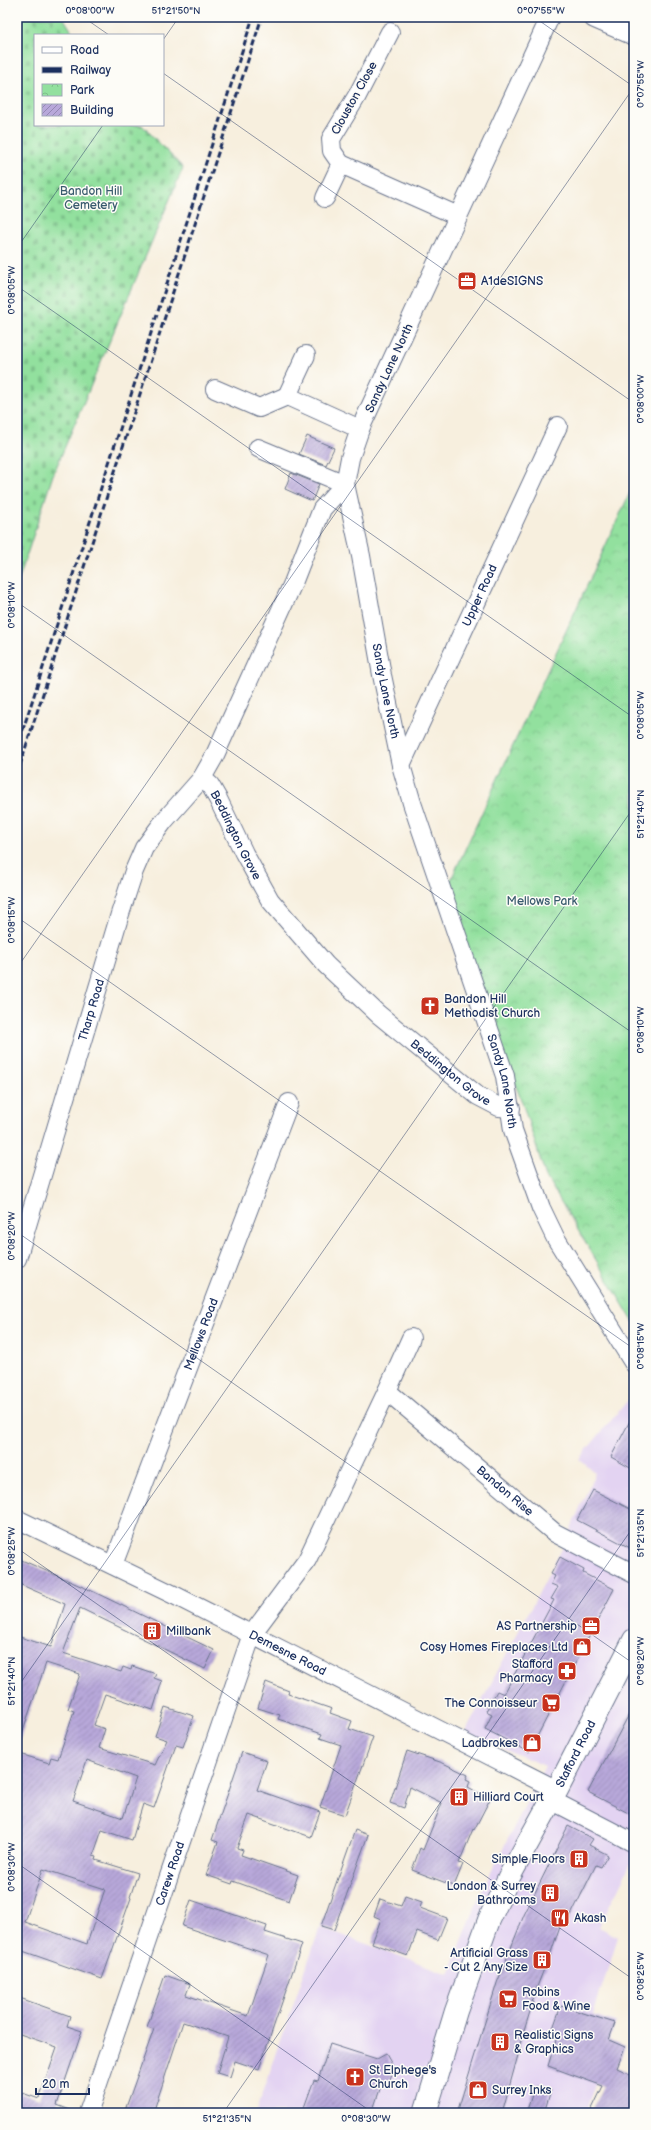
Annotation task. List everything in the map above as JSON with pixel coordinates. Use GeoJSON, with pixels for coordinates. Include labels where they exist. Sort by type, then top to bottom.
{"type":"FeatureCollection","features":[{"type":"Feature","properties":{"kind":"main road"},"geometry":{"type":"LineString","coordinates":[[595,17],[634,34]]}},
{"type":"Feature","properties":{"kind":"main road","name":"Stafford Road"},"geometry":{"type":"LineString","coordinates":[[425,2113],[456,2011],[489,1920],[509,1878],[554,1795],[634,1640]]}},
{"type":"Feature","properties":{"kind":"street","name":"Sandy Lane North"},"geometry":{"type":"LineString","coordinates":[[550,17],[360,429],[350,458],[345,484],[361,556],[382,674],[401,765],[443,897],[505,1076],[513,1130],[541,1208],[554,1237],[634,1364]]}},
{"type":"Feature","properties":{"kind":"street","name":"Clouston Close"},"geometry":{"type":"LineString","coordinates":[[341,164],[332,151],[331,139],[357,96],[390,32]]}},
{"type":"Feature","properties":{"kind":"street"},"geometry":{"type":"LineString","coordinates":[[326,198],[341,164],[458,216]]}},
{"type":"Feature","properties":{"kind":"street"},"geometry":{"type":"LineString","coordinates":[[215,389],[259,408],[287,396],[306,356]]}},
{"type":"Feature","properties":{"kind":"street"},"geometry":{"type":"LineString","coordinates":[[287,396],[360,429]]}},
{"type":"Feature","properties":{"kind":"street","name":"Upper Road"},"geometry":{"type":"LineString","coordinates":[[401,765],[558,426]]}},
{"type":"Feature","properties":{"kind":"street"},"geometry":{"type":"LineString","coordinates":[[258,448],[345,484]]}},
{"type":"Feature","properties":{"kind":"street","name":"Beddington Grove"},"geometry":{"type":"LineString","coordinates":[[345,484],[322,509],[293,583],[214,757],[202,778],[210,785],[218,799],[244,854],[270,900],[326,965],[378,1014],[478,1096],[498,1107],[510,1108]]}},
{"type":"Feature","properties":{"kind":"street","name":"Tharp Road"},"geometry":{"type":"LineString","coordinates":[[17,1259],[134,871],[154,834],[202,778]]}},
{"type":"Feature","properties":{"kind":"street","name":"Mellows Road"},"geometry":{"type":"LineString","coordinates":[[113,1565],[289,1103]]}},
{"type":"Feature","properties":{"kind":"street"},"geometry":{"type":"LineString","coordinates":[[252,1634],[307,1560],[411,1338]]}},
{"type":"Feature","properties":{"kind":"street","name":"Bandon Rise"},"geometry":{"type":"LineString","coordinates":[[387,1391],[554,1533],[634,1574]]}},
{"type":"Feature","properties":{"kind":"street","name":"Demesne Road"},"geometry":{"type":"LineString","coordinates":[[17,1519],[252,1634],[554,1795],[634,1843]]}},
{"type":"Feature","properties":{"kind":"street","name":"Carew Road"},"geometry":{"type":"LineString","coordinates":[[88,2113],[252,1634]]}},
{"type":"Feature","properties":{"kind":"shaded area"},"geometry":{"type":"Polygon","coordinates":[[[634,1393],[634,1857],[599,1927],[618,1937],[593,2015],[616,2022],[585,2113],[256,2113],[320,1927],[449,1974],[482,1890],[545,1766],[465,1733],[562,1549],[595,1473],[579,1459],[634,1393]]]}},
{"type":"Feature","properties":{"kind":"green space","name":"Bandon Hill Cemetery"},"geometry":{"type":"Polygon","coordinates":[[[17,17],[63,17],[73,34],[34,34],[34,126],[143,126],[183,168],[53,475],[17,585],[17,17]]]}},
{"type":"Feature","properties":{"kind":"green space","name":"Mellows Park"},"geometry":{"type":"Polygon","coordinates":[[[634,484],[634,1323],[546,1177],[522,1102],[443,897],[634,484]]]}},
{"type":"Feature","properties":{"kind":"building"},"geometry":{"type":"Polygon","coordinates":[[[307,436],[334,448],[326,465],[299,454],[307,436]]]}},
{"type":"Feature","properties":{"kind":"building"},"geometry":{"type":"Polygon","coordinates":[[[291,473],[319,484],[312,501],[285,489],[291,473]]]}},
{"type":"Feature","properties":{"kind":"building"},"geometry":{"type":"Polygon","coordinates":[[[634,1413],[634,1470],[611,1457],[634,1413]]]}},
{"type":"Feature","properties":{"kind":"building"},"geometry":{"type":"Polygon","coordinates":[[[593,1490],[634,1511],[634,1550],[577,1520],[593,1490]]]}},
{"type":"Feature","properties":{"kind":"building"},"geometry":{"type":"Polygon","coordinates":[[[560,1557],[584,1570],[583,1573],[614,1589],[529,1752],[485,1729],[492,1714],[486,1711],[497,1691],[504,1694],[554,1600],[551,1599],[558,1587],[551,1584],[555,1576],[551,1574],[560,1557]]]}},
{"type":"Feature","properties":{"kind":"building"},"geometry":{"type":"Polygon","coordinates":[[[17,1558],[92,1591],[214,1650],[205,1669],[80,1608],[63,1653],[121,1672],[123,1667],[131,1670],[132,1666],[156,1674],[154,1678],[162,1681],[153,1710],[105,1694],[94,1725],[105,1729],[99,1748],[155,1765],[167,1740],[155,1736],[165,1707],[194,1716],[183,1747],[176,1745],[154,1808],[143,1804],[132,1840],[102,1830],[93,1856],[97,1857],[96,1860],[138,1873],[130,1897],[131,1898],[102,1979],[17,1949],[17,1753],[49,1763],[51,1757],[58,1759],[74,1711],[68,1709],[80,1674],[46,1663],[19,1742],[17,1741],[17,1636],[51,1647],[65,1604],[17,1583],[17,1558]],[[87,1760],[73,1801],[123,1818],[136,1778],[87,1760]],[[43,1869],[25,1922],[87,1944],[105,1889],[43,1869]]]}},
{"type":"Feature","properties":{"kind":"building"},"geometry":{"type":"Polygon","coordinates":[[[266,1682],[289,1691],[288,1694],[332,1709],[330,1713],[352,1721],[349,1729],[373,1737],[345,1815],[320,1807],[341,1745],[320,1738],[322,1734],[278,1719],[280,1715],[258,1708],[266,1682]]]}},
{"type":"Feature","properties":{"kind":"building"},"geometry":{"type":"Polygon","coordinates":[[[634,1705],[634,1816],[588,1792],[634,1705]]]}},
{"type":"Feature","properties":{"kind":"building"},"geometry":{"type":"Polygon","coordinates":[[[407,1751],[443,1763],[468,1775],[466,1779],[470,1781],[468,1787],[490,1799],[474,1830],[473,1829],[459,1863],[463,1864],[454,1886],[412,1870],[420,1848],[423,1850],[442,1803],[410,1787],[404,1808],[390,1803],[407,1751]]]}},
{"type":"Feature","properties":{"kind":"building"},"geometry":{"type":"Polygon","coordinates":[[[242,1752],[267,1761],[257,1790],[320,1812],[311,1837],[249,1815],[237,1848],[243,1850],[241,1855],[298,1875],[289,1901],[233,1881],[232,1884],[206,1875],[218,1842],[212,1840],[242,1752]]]}},
{"type":"Feature","properties":{"kind":"building"},"geometry":{"type":"Polygon","coordinates":[[[568,1826],[593,1839],[589,1845],[608,1855],[601,1867],[596,1865],[566,1925],[561,1923],[545,1970],[544,1969],[531,2002],[533,2002],[519,2047],[520,2048],[502,2113],[457,2113],[497,1983],[524,1915],[568,1826]]]}},
{"type":"Feature","properties":{"kind":"building"},"geometry":{"type":"Polygon","coordinates":[[[355,1830],[368,1835],[334,1930],[321,1926],[355,1830]]]}},
{"type":"Feature","properties":{"kind":"building"},"geometry":{"type":"Polygon","coordinates":[[[405,1896],[422,1902],[420,1908],[447,1918],[438,1940],[417,1932],[408,1956],[372,1943],[381,1919],[374,1916],[380,1899],[401,1906],[405,1896]]]}},
{"type":"Feature","properties":{"kind":"building"},"geometry":{"type":"Polygon","coordinates":[[[191,1900],[267,1926],[265,1932],[302,1944],[259,2069],[235,2061],[230,2077],[217,2073],[228,2037],[183,2022],[153,2113],[124,2113],[154,2029],[147,2027],[165,1975],[190,1984],[186,1995],[248,2016],[269,1955],[182,1926],[191,1900]]]}},
{"type":"Feature","properties":{"kind":"building"},"geometry":{"type":"Polygon","coordinates":[[[17,1997],[70,2016],[67,2026],[82,2031],[57,2105],[73,2111],[73,2113],[17,2113],[17,2091],[39,2099],[57,2047],[17,2033],[17,1997]]]}},
{"type":"Feature","properties":{"kind":"building"},"geometry":{"type":"Polygon","coordinates":[[[561,2006],[615,2023],[609,2040],[625,2047],[617,2068],[634,2076],[634,2113],[590,2113],[603,2086],[548,2066],[558,2033],[552,2031],[561,2006]]]}},
{"type":"Feature","properties":{"kind":"building","name":"St Elphege's Church"},"geometry":{"type":"Polygon","coordinates":[[[330,2044],[377,2059],[386,2054],[394,2068],[388,2085],[382,2083],[372,2113],[302,2113],[314,2080],[318,2081],[330,2044]]]}},
{"type":"Feature","properties":{"kind":"building"},"geometry":{"type":"Polygon","coordinates":[[[535,2086],[551,2090],[544,2113],[526,2113],[535,2086]]]}},
{"type":"Feature","properties":{"kind":"railway"},"geometry":{"type":"LineString","coordinates":[[17,748],[253,17]]}},
{"type":"Feature","properties":{"kind":"railway"},"geometry":{"type":"LineString","coordinates":[[17,774],[262,17]]}},
{"type":"Feature","properties":{"kind":"place","name":"A1deSIGNS"},"geometry":{"type":"Point","coordinates":[467,281]}},
{"type":"Feature","properties":{"kind":"place","name":"Bandon Hill Methodist Church"},"geometry":{"type":"Point","coordinates":[430,1006]}},
{"type":"Feature","properties":{"kind":"place","name":"AS Partnership"},"geometry":{"type":"Point","coordinates":[591,1626]}},
{"type":"Feature","properties":{"kind":"place","name":"Millbank"},"geometry":{"type":"Point","coordinates":[152,1631]}},
{"type":"Feature","properties":{"kind":"place","name":"Cosy Homes Fireplaces Ltd"},"geometry":{"type":"Point","coordinates":[582,1647]}},
{"type":"Feature","properties":{"kind":"place","name":"Stafford Pharmacy"},"geometry":{"type":"Point","coordinates":[567,1671]}},
{"type":"Feature","properties":{"kind":"place","name":"The Connoisseur"},"geometry":{"type":"Point","coordinates":[551,1703]}},
{"type":"Feature","properties":{"kind":"place","name":"Ladbrokes"},"geometry":{"type":"Point","coordinates":[532,1743]}},
{"type":"Feature","properties":{"kind":"place","name":"Hilliard Court"},"geometry":{"type":"Point","coordinates":[459,1797]}},
{"type":"Feature","properties":{"kind":"place","name":"Simple Floors"},"geometry":{"type":"Point","coordinates":[579,1859]}},
{"type":"Feature","properties":{"kind":"place","name":"London & Surrey Bathrooms"},"geometry":{"type":"Point","coordinates":[550,1893]}},
{"type":"Feature","properties":{"kind":"place","name":"Akash"},"geometry":{"type":"Point","coordinates":[560,1918]}},
{"type":"Feature","properties":{"kind":"place","name":"Artificial Grass - Cut 2 Any Size"},"geometry":{"type":"Point","coordinates":[542,1960]}},
{"type":"Feature","properties":{"kind":"place","name":"Robins Food & Wine"},"geometry":{"type":"Point","coordinates":[508,1999]}},
{"type":"Feature","properties":{"kind":"place","name":"Realistic Signs & Graphics"},"geometry":{"type":"Point","coordinates":[500,2042]}},
{"type":"Feature","properties":{"kind":"place","name":"St Elphege's Church"},"geometry":{"type":"Point","coordinates":[355,2077]}},
{"type":"Feature","properties":{"kind":"place","name":"Surrey Inks"},"geometry":{"type":"Point","coordinates":[478,2090]}}]}
